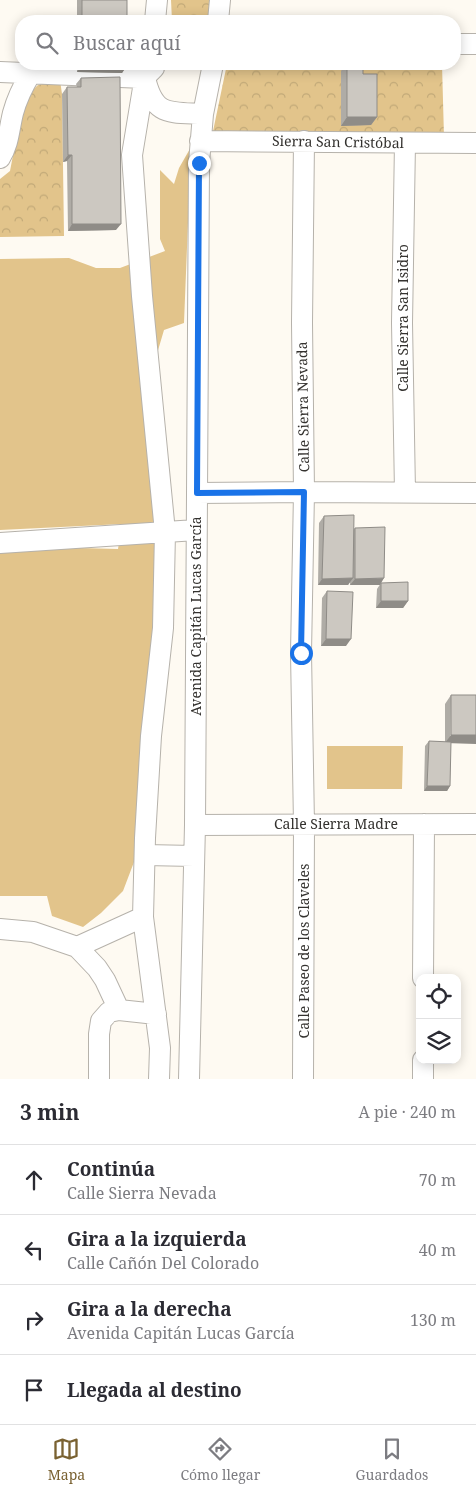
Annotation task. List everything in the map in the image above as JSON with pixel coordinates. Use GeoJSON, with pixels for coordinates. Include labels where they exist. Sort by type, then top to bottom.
{"type":"FeatureCollection","features":[{"type":"Feature","properties":{"kind":"street"},"geometry":{"type":"LineString","coordinates":[[156,15],[157,0]]}},
{"type":"Feature","properties":{"kind":"street"},"geometry":{"type":"LineString","coordinates":[[219,15],[220,0]]}},
{"type":"Feature","properties":{"kind":"street"},"geometry":{"type":"LineString","coordinates":[[461,44],[476,44]]}},
{"type":"Feature","properties":{"kind":"street","name":"Avenida Capitán Lucas García"},"geometry":{"type":"LineString","coordinates":[[189,1079],[195,825],[200,141],[211,70]]}},
{"type":"Feature","properties":{"kind":"street"},"geometry":{"type":"LineString","coordinates":[[0,72],[146,71]]}},
{"type":"Feature","properties":{"kind":"street"},"geometry":{"type":"LineString","coordinates":[[146,71],[149,95],[157,106],[173,112],[203,114]]}},
{"type":"Feature","properties":{"kind":"street"},"geometry":{"type":"LineString","coordinates":[[146,71],[132,154],[142,296],[165,532],[164,628],[151,736],[143,916],[160,1048],[159,1079]]}},
{"type":"Feature","properties":{"kind":"street"},"geometry":{"type":"LineString","coordinates":[[0,158],[8,141],[17,98],[31,73]]}},
{"type":"Feature","properties":{"kind":"street","name":"Sierra San Cristóbal"},"geometry":{"type":"LineString","coordinates":[[200,141],[476,143]]}},
{"type":"Feature","properties":{"kind":"street","name":"Calle Sierra Nevada"},"geometry":{"type":"LineString","coordinates":[[304,141],[302,323],[304,492],[301,653],[304,824]]}},
{"type":"Feature","properties":{"kind":"street","name":"Calle Sierra San Isidro"},"geometry":{"type":"LineString","coordinates":[[405,143],[402,323],[405,492]]}},
{"type":"Feature","properties":{"kind":"street"},"geometry":{"type":"LineString","coordinates":[[197,493],[476,493]]}},
{"type":"Feature","properties":{"kind":"street"},"geometry":{"type":"LineString","coordinates":[[0,543],[196,530]]}},
{"type":"Feature","properties":{"kind":"street","name":"Calle Paseo de los Claveles"},"geometry":{"type":"LineString","coordinates":[[303,1079],[304,824]]}},
{"type":"Feature","properties":{"kind":"street"},"geometry":{"type":"LineString","coordinates":[[423,974],[424,824]]}},
{"type":"Feature","properties":{"kind":"street","name":"Calle Sierra Madre"},"geometry":{"type":"LineString","coordinates":[[195,825],[476,824]]}},
{"type":"Feature","properties":{"kind":"street"},"geometry":{"type":"LineString","coordinates":[[145,855],[194,856]]}},
{"type":"Feature","properties":{"kind":"street"},"geometry":{"type":"LineString","coordinates":[[77,947],[143,916]]}},
{"type":"Feature","properties":{"kind":"street"},"geometry":{"type":"LineString","coordinates":[[0,929],[33,932],[77,947],[97,968],[105,980],[119,1010]]}},
{"type":"Feature","properties":{"kind":"street"},"geometry":{"type":"LineString","coordinates":[[99,1079],[99,1034],[101,1021],[109,1012],[119,1010],[156,1014]]}},
{"type":"Feature","properties":{"kind":"street"},"geometry":{"type":"LineString","coordinates":[[423,1064],[423,1079]]}},
{"type":"Feature","properties":{"kind":"green space"},"geometry":{"type":"Polygon","coordinates":[[[171,0],[210,0],[210,15],[172,15],[171,0]]]}},
{"type":"Feature","properties":{"kind":"green space"},"geometry":{"type":"Polygon","coordinates":[[[226,70],[442,70],[444,137],[212,136],[226,70]]]}},
{"type":"Feature","properties":{"kind":"green space"},"geometry":{"type":"Polygon","coordinates":[[[60,80],[62,94],[64,236],[0,237],[0,179],[10,171],[24,98],[38,85],[60,80]]]}},
{"type":"Feature","properties":{"kind":"green space"},"geometry":{"type":"Polygon","coordinates":[[[191,147],[184,323],[164,330],[146,391],[161,554],[142,841],[123,891],[101,913],[83,927],[52,916],[47,896],[0,896],[0,550],[42,547],[118,549],[122,524],[0,530],[0,259],[69,258],[96,268],[120,268],[165,251],[160,239],[160,170],[174,184],[179,168],[191,147]]]}},
{"type":"Feature","properties":{"kind":"green space"},"geometry":{"type":"Polygon","coordinates":[[[327,746],[403,746],[402,789],[327,789],[327,746]]]}},
{"type":"Feature","properties":{"kind":"building"},"geometry":{"type":"Polygon","coordinates":[[[82,0],[127,0],[127,15],[82,15],[82,0]]]}},
{"type":"Feature","properties":{"kind":"building"},"geometry":{"type":"Polygon","coordinates":[[[347,70],[363,70],[363,74],[377,74],[377,117],[347,117],[347,70]]]}},
{"type":"Feature","properties":{"kind":"building"},"geometry":{"type":"Polygon","coordinates":[[[120,77],[121,224],[72,224],[72,155],[68,155],[67,87],[81,87],[81,78],[120,77]]]}},
{"type":"Feature","properties":{"kind":"building"},"geometry":{"type":"Polygon","coordinates":[[[354,515],[353,578],[322,579],[324,516],[354,515]]]}},
{"type":"Feature","properties":{"kind":"building"},"geometry":{"type":"Polygon","coordinates":[[[385,527],[384,578],[355,579],[355,528],[385,527]]]}},
{"type":"Feature","properties":{"kind":"building"},"geometry":{"type":"Polygon","coordinates":[[[408,582],[408,601],[381,601],[381,583],[408,582]]]}},
{"type":"Feature","properties":{"kind":"building"},"geometry":{"type":"Polygon","coordinates":[[[327,591],[353,592],[351,639],[326,639],[327,591]]]}},
{"type":"Feature","properties":{"kind":"building"},"geometry":{"type":"Polygon","coordinates":[[[451,695],[476,695],[476,735],[451,735],[451,695]]]}},
{"type":"Feature","properties":{"kind":"building"},"geometry":{"type":"Polygon","coordinates":[[[429,741],[451,742],[450,786],[427,786],[429,741]]]}},
{"type":"Feature","properties":{"kind":"route"},"geometry":{"type":"LineString","coordinates":[[199,163],[197,493],[304,492],[301,653]]}}]}
